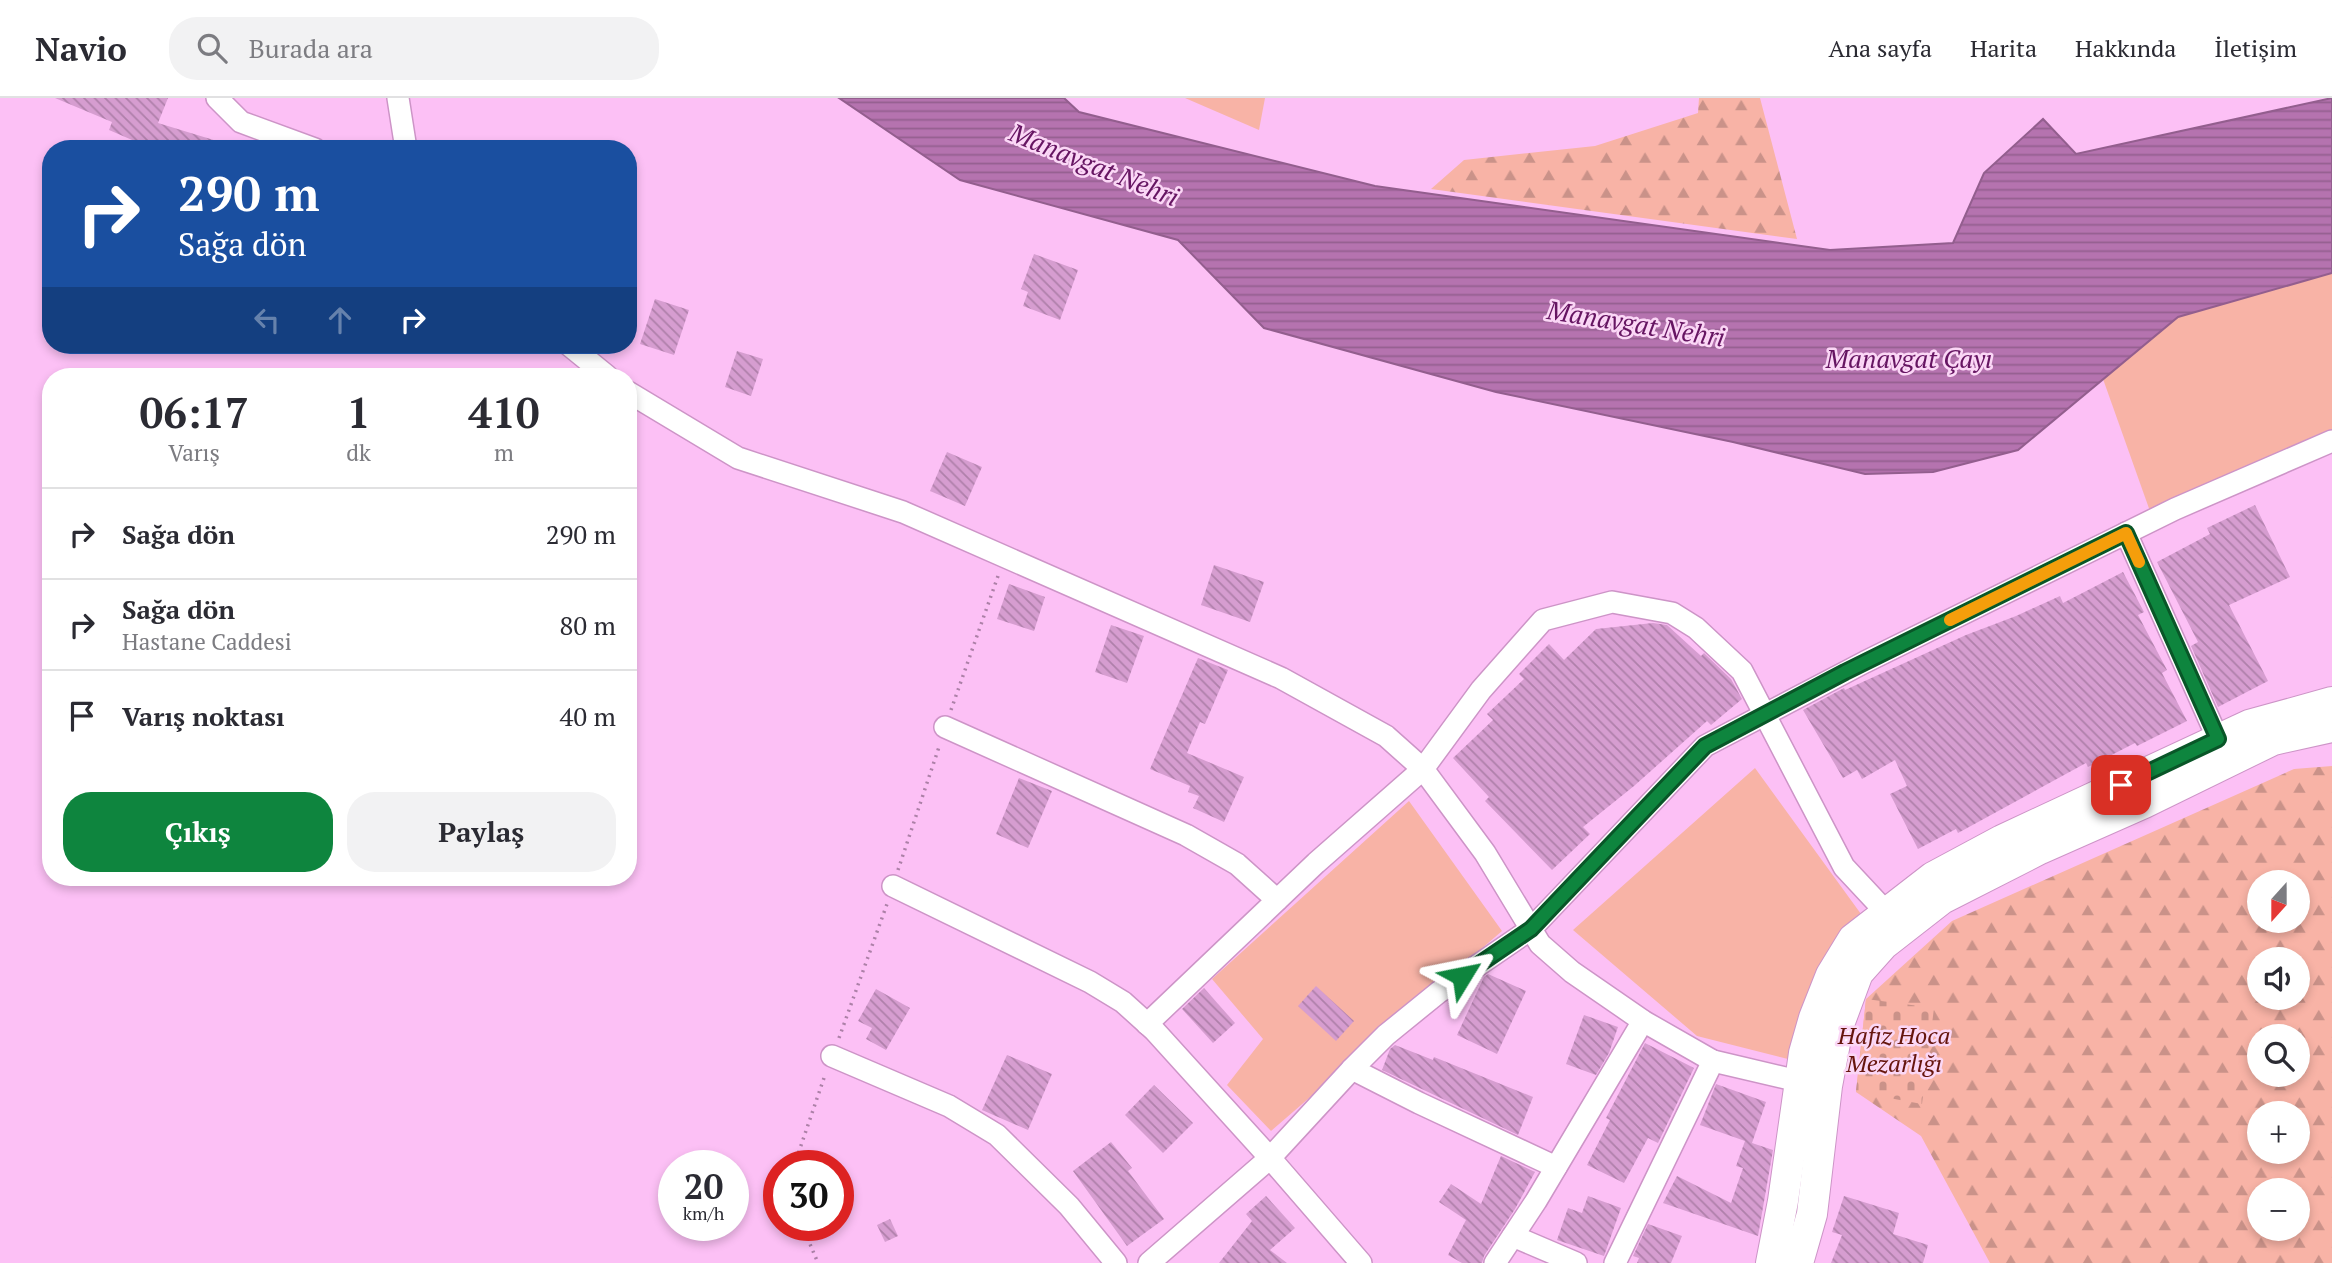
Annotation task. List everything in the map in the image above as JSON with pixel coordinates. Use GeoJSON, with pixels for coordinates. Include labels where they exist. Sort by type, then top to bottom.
{"type":"FeatureCollection","features":[{"type":"Feature","properties":{"kind":"main road"},"geometry":{"type":"LineString","coordinates":[[1798,1263],[1812,1214],[1814,1018],[1831,975],[1853,939],[1933,877],[2002,840],[2249,725],[2332,702]]}},
{"type":"Feature","properties":{"kind":"main road"},"geometry":{"type":"LineString","coordinates":[[1770,1263],[1813,1084],[1858,973],[1884,945],[1942,899],[2040,849],[2144,803],[2273,740],[2332,727]]}},
{"type":"Feature","properties":{"kind":"street"},"geometry":{"type":"LineString","coordinates":[[217,98],[241,122],[290,140]]}},
{"type":"Feature","properties":{"kind":"street"},"geometry":{"type":"LineString","coordinates":[[398,98],[405,140]]}},
{"type":"Feature","properties":{"kind":"street"},"geometry":{"type":"LineString","coordinates":[[580,354],[597,368]]}},
{"type":"Feature","properties":{"kind":"street"},"geometry":{"type":"LineString","coordinates":[[637,399],[738,458],[903,512],[1281,678],[1386,736],[1423,769],[1485,853],[1540,944],[1572,972],[1643,1021],[1713,1060],[1813,1084]]}},
{"type":"Feature","properties":{"kind":"street"},"geometry":{"type":"LineString","coordinates":[[1149,1263],[1270,1158],[1386,1035],[1439,992],[1531,929],[1705,746],[1765,713],[2175,509],[2332,441]]}},
{"type":"Feature","properties":{"kind":"street"},"geometry":{"type":"LineString","coordinates":[[2126,533],[2218,739]]}},
{"type":"Feature","properties":{"kind":"street"},"geometry":{"type":"LineString","coordinates":[[1147,1024],[1277,900],[1423,769],[1481,690],[1543,620],[1612,602],[1672,613],[1696,628],[1742,671],[1844,867],[1886,912]]}},
{"type":"Feature","properties":{"kind":"street"},"geometry":{"type":"LineString","coordinates":[[945,727],[1186,835],[1237,864],[1277,900]]}},
{"type":"Feature","properties":{"kind":"street"},"geometry":{"type":"LineString","coordinates":[[893,886],[1090,982],[1123,1002],[1147,1024],[1270,1158],[1361,1263]]}},
{"type":"Feature","properties":{"kind":"street"},"geometry":{"type":"LineString","coordinates":[[1495,1263],[1643,1021]]}},
{"type":"Feature","properties":{"kind":"street"},"geometry":{"type":"LineString","coordinates":[[832,1056],[949,1106],[997,1135],[1069,1206],[1116,1263]]}},
{"type":"Feature","properties":{"kind":"street"},"geometry":{"type":"LineString","coordinates":[[1615,1263],[1713,1060]]}},
{"type":"Feature","properties":{"kind":"street"},"geometry":{"type":"LineString","coordinates":[[1352,1069],[1556,1167]]}},
{"type":"Feature","properties":{"kind":"street"},"geometry":{"type":"LineString","coordinates":[[1513,1236],[1576,1263]]}},
{"type":"Feature","properties":{"kind":"path"},"geometry":{"type":"LineString","coordinates":[[800,1150],[893,886],[1004,556]]}},
{"type":"Feature","properties":{"kind":"path"},"geometry":{"type":"LineString","coordinates":[[809,1241],[818,1263]]}},
{"type":"Feature","properties":{"kind":"green space"},"geometry":{"type":"Polygon","coordinates":[[[1185,98],[1265,98],[1259,130],[1185,98]]]}},
{"type":"Feature","properties":{"kind":"green space"},"geometry":{"type":"Polygon","coordinates":[[[1699,98],[1760,98],[1797,239],[1431,189],[1464,160],[1595,146],[1698,113],[1699,98]]]}},
{"type":"Feature","properties":{"kind":"green space"},"geometry":{"type":"Polygon","coordinates":[[[2332,273],[2332,431],[2151,514],[2103,379],[2178,317],[2332,273]]]}},
{"type":"Feature","properties":{"kind":"green space"},"geometry":{"type":"Polygon","coordinates":[[[2332,766],[2332,1263],[1990,1263],[1921,1136],[1856,1092],[1866,999],[1952,921],[2294,769],[2332,766]]]}},
{"type":"Feature","properties":{"kind":"green space"},"geometry":{"type":"Polygon","coordinates":[[[1755,768],[1861,914],[1811,985],[1788,1059],[1697,1036],[1573,930],[1755,768]]]}},
{"type":"Feature","properties":{"kind":"green space"},"geometry":{"type":"Polygon","coordinates":[[[1409,801],[1502,931],[1271,1131],[1227,1085],[1263,1039],[1212,979],[1409,801]]]}},
{"type":"Feature","properties":{"kind":"green space","name":"Hafız Hoca Mezarlığı"},"geometry":{"type":"Polygon","coordinates":[[[1866,999],[1934,1008],[1922,1104],[1856,1092],[1866,999]]]}},
{"type":"Feature","properties":{"kind":"water","name":"Manavgat Çayı"},"geometry":{"type":"Polygon","coordinates":[[[839,98],[1064,98],[1079,112],[1375,186],[1830,250],[1953,243],[1984,173],[2043,119],[2076,154],[2332,98],[2332,273],[2178,317],[2018,450],[1933,472],[1865,474],[1733,442],[1496,392],[1264,328],[1178,240],[960,180],[839,98]]]}},
{"type":"Feature","properties":{"kind":"building"},"geometry":{"type":"Polygon","coordinates":[[[55,98],[168,98],[158,123],[214,140],[132,140],[109,130],[112,122],[55,98]]]}},
{"type":"Feature","properties":{"kind":"building"},"geometry":{"type":"Polygon","coordinates":[[[1034,254],[1078,270],[1060,320],[1023,306],[1028,292],[1021,289],[1034,254]]]}},
{"type":"Feature","properties":{"kind":"building"},"geometry":{"type":"Polygon","coordinates":[[[655,299],[689,310],[674,355],[640,344],[655,299]]]}},
{"type":"Feature","properties":{"kind":"building"},"geometry":{"type":"Polygon","coordinates":[[[737,351],[763,359],[751,396],[725,387],[737,351]]]}},
{"type":"Feature","properties":{"kind":"building"},"geometry":{"type":"Polygon","coordinates":[[[947,452],[982,467],[965,506],[930,491],[947,452]]]}},
{"type":"Feature","properties":{"kind":"building"},"geometry":{"type":"Polygon","coordinates":[[[2255,505],[2290,577],[2229,605],[2268,681],[2218,707],[2191,646],[2198,642],[2157,562],[2210,534],[2207,528],[2255,505]]]}},
{"type":"Feature","properties":{"kind":"building"},"geometry":{"type":"Polygon","coordinates":[[[1214,565],[1264,582],[1250,622],[1201,605],[1214,565]]]}},
{"type":"Feature","properties":{"kind":"building"},"geometry":{"type":"Polygon","coordinates":[[[2123,572],[2144,612],[2138,615],[2167,670],[2162,673],[2187,721],[2088,767],[2086,763],[1958,833],[1956,829],[1918,849],[1890,794],[1907,786],[1895,760],[1862,779],[1857,770],[1843,778],[1803,710],[1844,688],[1845,690],[2060,596],[2063,603],[2123,572]]]}},
{"type":"Feature","properties":{"kind":"building"},"geometry":{"type":"Polygon","coordinates":[[[1009,584],[1045,597],[1034,631],[997,619],[1009,584]]]}},
{"type":"Feature","properties":{"kind":"building"},"geometry":{"type":"Polygon","coordinates":[[[1653,623],[1667,625],[1701,656],[1704,653],[1731,679],[1742,699],[1711,725],[1707,721],[1583,827],[1590,834],[1552,870],[1485,801],[1489,797],[1453,758],[1493,720],[1487,714],[1524,679],[1519,674],[1549,644],[1564,660],[1596,629],[1653,623]]]}},
{"type":"Feature","properties":{"kind":"building"},"geometry":{"type":"Polygon","coordinates":[[[1111,625],[1144,636],[1127,683],[1095,672],[1111,625]]]}},
{"type":"Feature","properties":{"kind":"building"},"geometry":{"type":"Polygon","coordinates":[[[1198,658],[1228,670],[1205,724],[1200,722],[1187,753],[1244,777],[1224,822],[1193,808],[1199,796],[1188,792],[1190,786],[1150,769],[1198,658]]]}},
{"type":"Feature","properties":{"kind":"building"},"geometry":{"type":"Polygon","coordinates":[[[1019,778],[1052,791],[1028,848],[996,834],[1019,778]]]}},
{"type":"Feature","properties":{"kind":"building"},"geometry":{"type":"Polygon","coordinates":[[[1488,974],[1526,991],[1497,1054],[1457,1035],[1484,977],[1488,974]]]}},
{"type":"Feature","properties":{"kind":"building"},"geometry":{"type":"Polygon","coordinates":[[[1316,986],[1354,1021],[1336,1041],[1298,1006],[1316,986]]]}},
{"type":"Feature","properties":{"kind":"building"},"geometry":{"type":"Polygon","coordinates":[[[1204,988],[1235,1023],[1213,1043],[1182,1009],[1204,988]]]}},
{"type":"Feature","properties":{"kind":"building"},"geometry":{"type":"Polygon","coordinates":[[[876,989],[910,1008],[886,1050],[866,1039],[872,1028],[858,1021],[876,989]]]}},
{"type":"Feature","properties":{"kind":"building"},"geometry":{"type":"Polygon","coordinates":[[[1584,1015],[1618,1027],[1609,1053],[1596,1075],[1566,1064],[1584,1015]]]}},
{"type":"Feature","properties":{"kind":"building"},"geometry":{"type":"Polygon","coordinates":[[[1645,1043],[1694,1068],[1658,1143],[1648,1138],[1624,1183],[1587,1165],[1610,1120],[1606,1118],[1645,1043]]]}},
{"type":"Feature","properties":{"kind":"building"},"geometry":{"type":"Polygon","coordinates":[[[1395,1045],[1433,1060],[1434,1057],[1533,1097],[1518,1135],[1382,1070],[1390,1049],[1395,1045]]]}},
{"type":"Feature","properties":{"kind":"building"},"geometry":{"type":"Polygon","coordinates":[[[1007,1055],[1052,1074],[1028,1130],[982,1110],[1007,1055]]]}},
{"type":"Feature","properties":{"kind":"building"},"geometry":{"type":"Polygon","coordinates":[[[1716,1084],[1766,1102],[1752,1143],[1773,1150],[1758,1236],[1663,1203],[1677,1176],[1731,1203],[1743,1168],[1736,1166],[1745,1141],[1700,1125],[1716,1084]]]}},
{"type":"Feature","properties":{"kind":"building"},"geometry":{"type":"Polygon","coordinates":[[[1154,1085],[1193,1123],[1163,1153],[1125,1115],[1154,1085]]]}},
{"type":"Feature","properties":{"kind":"building"},"geometry":{"type":"Polygon","coordinates":[[[1111,1142],[1132,1168],[1128,1171],[1164,1219],[1127,1246],[1073,1171],[1111,1142]]]}},
{"type":"Feature","properties":{"kind":"building"},"geometry":{"type":"Polygon","coordinates":[[[1501,1156],[1535,1172],[1482,1263],[1462,1263],[1448,1255],[1466,1220],[1439,1202],[1451,1184],[1481,1204],[1501,1156]]]}},
{"type":"Feature","properties":{"kind":"building"},"geometry":{"type":"Polygon","coordinates":[[[1266,1196],[1295,1228],[1270,1250],[1287,1263],[1219,1263],[1252,1221],[1246,1214],[1266,1196]]]}},
{"type":"Feature","properties":{"kind":"building"},"geometry":{"type":"Polygon","coordinates":[[[1588,1196],[1621,1208],[1604,1256],[1557,1240],[1568,1208],[1582,1213],[1588,1196]]]}},
{"type":"Feature","properties":{"kind":"building"},"geometry":{"type":"Polygon","coordinates":[[[1844,1196],[1899,1213],[1893,1234],[1928,1245],[1923,1263],[1831,1263],[1842,1235],[1832,1232],[1844,1196]]]}},
{"type":"Feature","properties":{"kind":"building"},"geometry":{"type":"Polygon","coordinates":[[[890,1219],[898,1236],[885,1242],[877,1225],[890,1219]]]}},
{"type":"Feature","properties":{"kind":"building"},"geometry":{"type":"Polygon","coordinates":[[[1648,1224],[1682,1236],[1671,1263],[1637,1263],[1639,1258],[1633,1256],[1648,1224]]]}},
{"type":"Feature","properties":{"kind":"slow traffic"},"geometry":{"type":"LineString","coordinates":[[1950,620],[2126,533],[2139,562]]}},
{"type":"Feature","properties":{"kind":"route"},"geometry":{"type":"LineString","coordinates":[[1462,976],[1531,929],[1705,746],[1845,672],[2126,533],[2218,739],[2121,785]]}},
{"type":"Feature","properties":{"kind":"water label","name":"Manavgat Nehri"},"geometry":{"type":"Point","coordinates":[1094,165]}},
{"type":"Feature","properties":{"kind":"water label","name":"Manavgat Nehri"},"geometry":{"type":"Point","coordinates":[1636,324]}}]}
